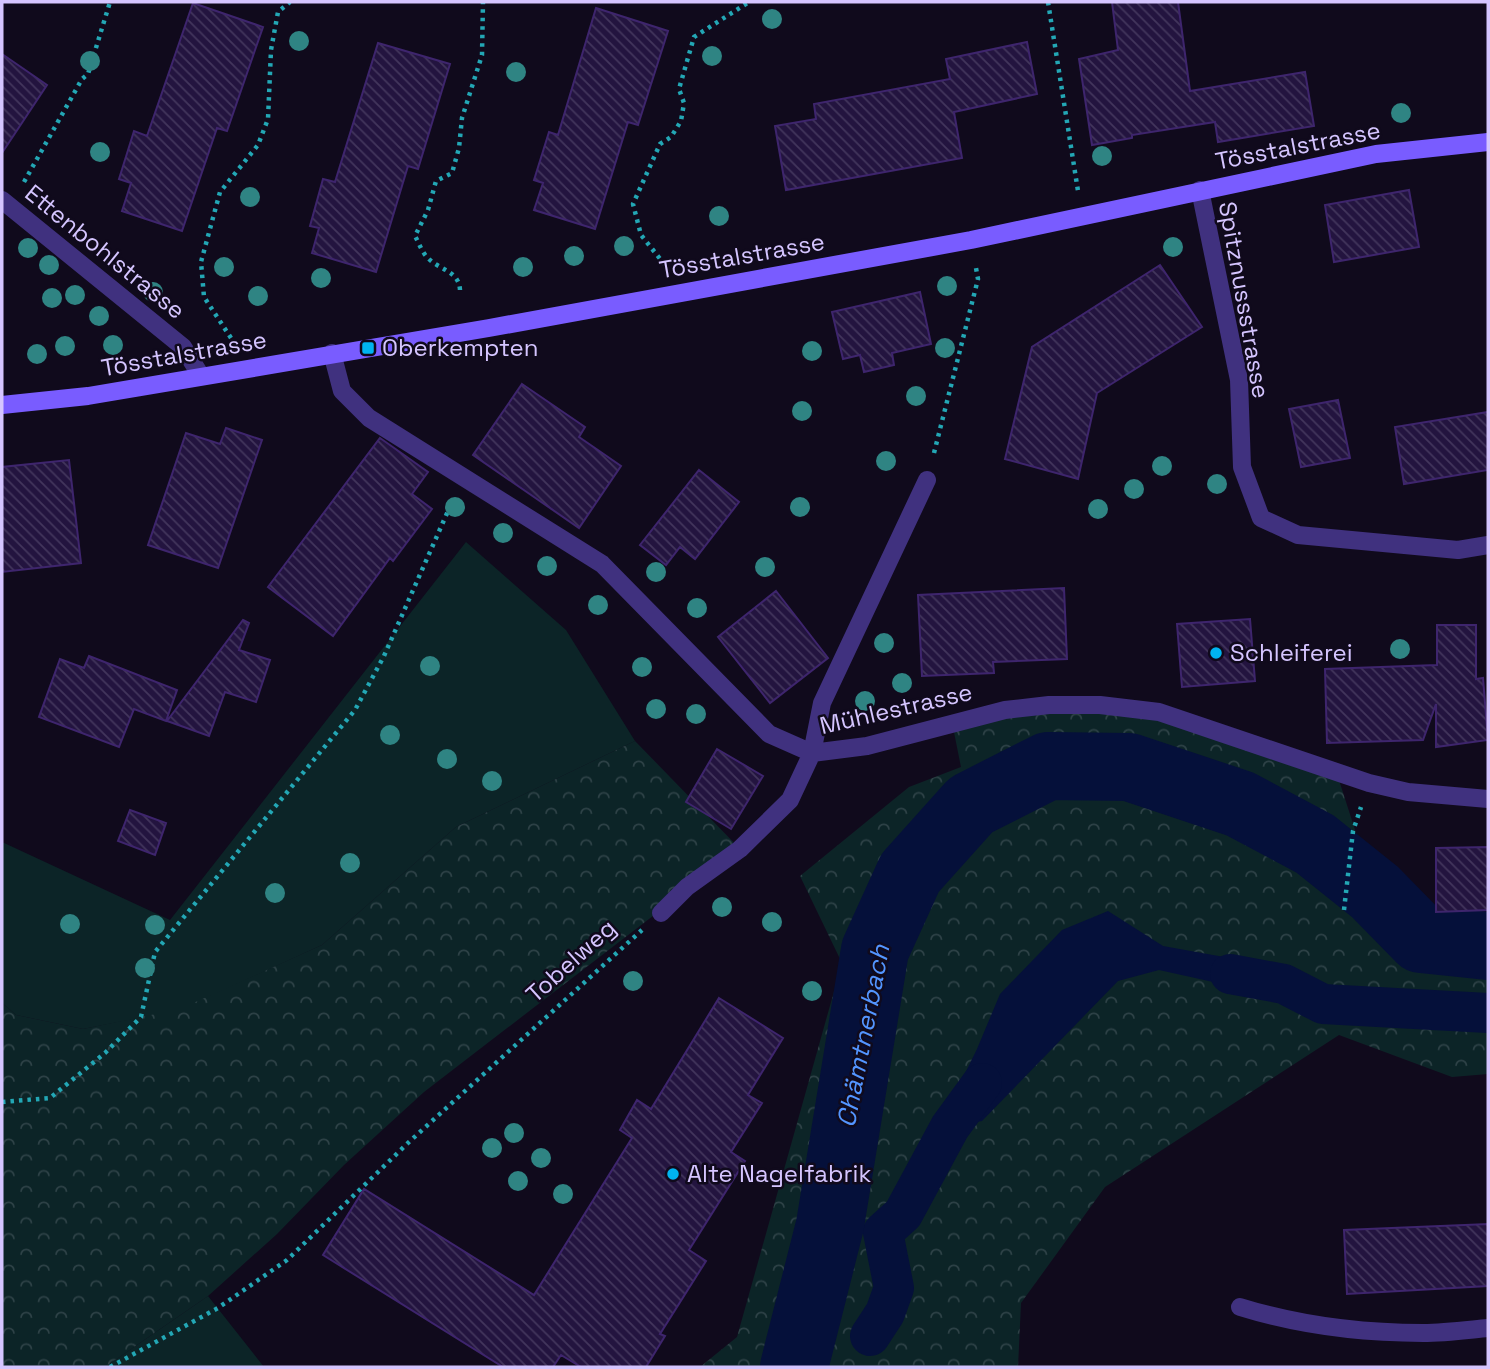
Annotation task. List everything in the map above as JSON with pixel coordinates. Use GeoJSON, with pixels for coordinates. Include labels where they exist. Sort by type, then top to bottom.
{"type":"FeatureCollection","features":[{"type":"Feature","properties":{"kind":"main road","name":"Tösstalstrasse"},"geometry":{"type":"LineString","coordinates":[[2,405],[88,396],[489,328],[971,240],[1376,154],[1488,142]]}},
{"type":"Feature","properties":{"kind":"street","name":"Spitznussstrasse"},"geometry":{"type":"LineString","coordinates":[[1200,191],[1239,380],[1241,467],[1261,518],[1298,535],[1458,550],[1488,545]]}},
{"type":"Feature","properties":{"kind":"street","name":"Ettenbohlstrasse"},"geometry":{"type":"LineString","coordinates":[[6,204],[183,347],[201,376]]}},
{"type":"Feature","properties":{"kind":"street","name":"Mühlestrasse"},"geometry":{"type":"LineString","coordinates":[[332,353],[342,391],[369,418],[601,564],[769,734],[811,753],[867,746],[1005,710],[1049,705],[1100,705],[1159,712],[1369,783],[1408,792],[1488,799]]}},
{"type":"Feature","properties":{"kind":"street"},"geometry":{"type":"LineString","coordinates":[[661,913],[687,887],[740,849],[790,800],[811,753],[822,703],[927,480]]}},
{"type":"Feature","properties":{"kind":"street"},"geometry":{"type":"LineString","coordinates":[[1240,1307],[1277,1318],[1330,1326],[1424,1333],[1488,1328]]}},
{"type":"Feature","properties":{"kind":"path"},"geometry":{"type":"LineString","coordinates":[[6,204],[82,79],[88,74],[110,2]]}},
{"type":"Feature","properties":{"kind":"path"},"geometry":{"type":"LineString","coordinates":[[231,338],[204,297],[201,262],[220,192],[258,145],[268,119],[271,50],[278,12],[290,2]]}},
{"type":"Feature","properties":{"kind":"path"},"geometry":{"type":"LineString","coordinates":[[460,290],[459,282],[428,258],[415,236],[428,210],[436,181],[452,173],[459,148],[462,118],[482,55],[484,2]]}},
{"type":"Feature","properties":{"kind":"path"},"geometry":{"type":"LineString","coordinates":[[665,265],[641,235],[633,204],[660,144],[671,137],[681,121],[684,103],[679,89],[694,37],[749,2]]}},
{"type":"Feature","properties":{"kind":"path"},"geometry":{"type":"LineString","coordinates":[[1048,2],[1082,215]]}},
{"type":"Feature","properties":{"kind":"path"},"geometry":{"type":"LineString","coordinates":[[927,480],[978,279],[971,240]]}},
{"type":"Feature","properties":{"kind":"path"},"geometry":{"type":"LineString","coordinates":[[2,1102],[50,1098],[105,1053],[141,1017],[155,952],[355,709],[383,656],[452,500],[433,479],[443,465]]}},
{"type":"Feature","properties":{"kind":"path"},"geometry":{"type":"LineString","coordinates":[[1344,910],[1353,831]]}},
{"type":"Feature","properties":{"kind":"path","name":"Tobelweg"},"geometry":{"type":"LineString","coordinates":[[110,1367],[218,1308],[286,1260],[409,1142],[661,913]]}},
{"type":"Feature","properties":{"kind":"green space"},"geometry":{"type":"Polygon","coordinates":[[[466,542],[566,630],[635,741],[456,827],[322,945],[180,1010],[83,1029],[16,1015],[2,1003],[2,842],[170,920],[466,542]]]}},
{"type":"Feature","properties":{"kind":"green space"},"geometry":{"type":"Polygon","coordinates":[[[1005,710],[1159,712],[1337,774],[1375,892],[1421,939],[1488,946],[1488,1074],[1452,1077],[1339,1035],[1105,1187],[1021,1303],[1018,1367],[700,1367],[737,1337],[842,963],[800,876],[909,787],[961,767],[952,722],[1005,710]]]}},
{"type":"Feature","properties":{"kind":"green space"},"geometry":{"type":"Polygon","coordinates":[[[635,741],[740,849],[424,1092],[344,1165],[277,1234],[208,1296],[105,1367],[2,1367],[2,1003],[16,1015],[83,1029],[180,1009],[322,945],[456,827],[635,741]]]}},
{"type":"Feature","properties":{"kind":"green space"},"geometry":{"type":"Polygon","coordinates":[[[208,1296],[264,1367],[105,1367],[208,1296]]]}},
{"type":"Feature","properties":{"kind":"shaded area"},"geometry":{"type":"Polygon","coordinates":[[[1108,911],[1163,946],[1224,957],[1286,973],[1284,984],[1277,996],[1159,970],[1118,981],[982,1121],[950,1127],[946,1112],[1000,994],[1062,930],[1108,911]]]}},
{"type":"Feature","properties":{"kind":"building"},"geometry":{"type":"Polygon","coordinates":[[[1112,2],[1178,2],[1190,91],[1305,72],[1314,126],[1218,142],[1215,122],[1132,135],[1132,138],[1092,145],[1079,59],[1118,50],[1112,2]]]}},
{"type":"Feature","properties":{"kind":"building"},"geometry":{"type":"Polygon","coordinates":[[[193,3],[263,27],[227,131],[217,128],[182,231],[122,211],[131,183],[119,179],[134,131],[147,136],[193,3]]]}},
{"type":"Feature","properties":{"kind":"building"},"geometry":{"type":"Polygon","coordinates":[[[596,8],[668,31],[638,125],[628,122],[595,229],[534,210],[543,183],[534,180],[549,132],[558,135],[596,8]]]}},
{"type":"Feature","properties":{"kind":"building"},"geometry":{"type":"Polygon","coordinates":[[[1027,42],[1037,94],[954,112],[962,158],[786,190],[775,126],[816,119],[814,104],[950,79],[946,59],[1027,42]]]}},
{"type":"Feature","properties":{"kind":"building"},"geometry":{"type":"Polygon","coordinates":[[[378,43],[450,64],[418,169],[408,166],[376,272],[312,253],[319,228],[310,226],[323,179],[335,182],[378,43]]]}},
{"type":"Feature","properties":{"kind":"building"},"geometry":{"type":"Polygon","coordinates":[[[2,54],[47,85],[2,153],[2,54]]]}},
{"type":"Feature","properties":{"kind":"building"},"geometry":{"type":"Polygon","coordinates":[[[1409,190],[1419,247],[1334,262],[1325,205],[1409,190]]]}},
{"type":"Feature","properties":{"kind":"building"},"geometry":{"type":"Polygon","coordinates":[[[1160,265],[1202,327],[1097,393],[1078,479],[1005,459],[1032,347],[1160,265]]]}},
{"type":"Feature","properties":{"kind":"building"},"geometry":{"type":"Polygon","coordinates":[[[920,292],[931,344],[892,353],[894,365],[864,372],[860,355],[843,359],[832,312],[920,292]]]}},
{"type":"Feature","properties":{"kind":"building"},"geometry":{"type":"Polygon","coordinates":[[[522,384],[585,427],[579,437],[621,466],[579,528],[473,455],[522,384]]]}},
{"type":"Feature","properties":{"kind":"building"},"geometry":{"type":"Polygon","coordinates":[[[1338,400],[1350,458],[1301,467],[1289,409],[1338,400]]]}},
{"type":"Feature","properties":{"kind":"building"},"geometry":{"type":"Polygon","coordinates":[[[1488,412],[1488,470],[1404,484],[1395,427],[1488,412]]]}},
{"type":"Feature","properties":{"kind":"building"},"geometry":{"type":"Polygon","coordinates":[[[226,428],[262,440],[218,568],[148,545],[186,433],[220,444],[226,428]]]}},
{"type":"Feature","properties":{"kind":"building"},"geometry":{"type":"Polygon","coordinates":[[[380,438],[428,472],[412,494],[432,509],[393,561],[390,558],[333,636],[268,587],[380,438]]]}},
{"type":"Feature","properties":{"kind":"building"},"geometry":{"type":"Polygon","coordinates":[[[69,460],[81,563],[2,572],[2,467],[69,460]]]}},
{"type":"Feature","properties":{"kind":"building"},"geometry":{"type":"Polygon","coordinates":[[[699,470],[739,502],[695,559],[680,547],[666,565],[640,545],[699,470]]]}},
{"type":"Feature","properties":{"kind":"building"},"geometry":{"type":"Polygon","coordinates":[[[1064,588],[1067,659],[993,662],[994,673],[922,676],[918,595],[1064,588]]]}},
{"type":"Feature","properties":{"kind":"building"},"geometry":{"type":"Polygon","coordinates":[[[776,591],[828,658],[770,703],[718,637],[776,591]]]}},
{"type":"Feature","properties":{"kind":"building","name":"Schleiferei"},"geometry":{"type":"Polygon","coordinates":[[[1250,619],[1255,681],[1182,687],[1177,624],[1250,619]]]}},
{"type":"Feature","properties":{"kind":"building"},"geometry":{"type":"Polygon","coordinates":[[[243,620],[249,623],[239,650],[270,660],[256,702],[225,692],[209,736],[167,721],[243,620]]]}},
{"type":"Feature","properties":{"kind":"building"},"geometry":{"type":"Polygon","coordinates":[[[1437,625],[1476,625],[1476,679],[1483,678],[1488,740],[1436,747],[1436,704],[1423,740],[1327,743],[1325,669],[1437,665],[1437,625]]]}},
{"type":"Feature","properties":{"kind":"building"},"geometry":{"type":"Polygon","coordinates":[[[89,656],[177,690],[166,721],[134,709],[119,747],[39,717],[60,659],[84,668],[89,656]]]}},
{"type":"Feature","properties":{"kind":"building"},"geometry":{"type":"Polygon","coordinates":[[[717,749],[763,776],[731,829],[686,802],[717,749]]]}},
{"type":"Feature","properties":{"kind":"building"},"geometry":{"type":"Polygon","coordinates":[[[130,810],[166,823],[155,855],[118,841],[130,810]]]}},
{"type":"Feature","properties":{"kind":"building"},"geometry":{"type":"Polygon","coordinates":[[[1488,847],[1488,910],[1436,912],[1436,848],[1488,847]]]}},
{"type":"Feature","properties":{"kind":"building","name":"Alte Nagelfabrik"},"geometry":{"type":"Polygon","coordinates":[[[719,998],[783,1038],[748,1095],[762,1103],[731,1152],[745,1161],[689,1250],[706,1261],[660,1334],[665,1336],[646,1367],[581,1367],[561,1355],[553,1367],[503,1367],[323,1255],[364,1189],[534,1295],[632,1138],[620,1130],[637,1100],[651,1109],[719,998]]]}},
{"type":"Feature","properties":{"kind":"building"},"geometry":{"type":"Polygon","coordinates":[[[1488,1224],[1488,1286],[1347,1294],[1344,1230],[1488,1224]]]}},
{"type":"Feature","properties":{"kind":"waterway","name":"Chämtnerbach"},"geometry":{"type":"LineString","coordinates":[[794,1367],[830,1225],[875,950],[910,873],[971,805],[1048,766],[1129,767],[1240,804],[1315,844],[1375,892],[1421,939],[1488,946]]}},
{"type":"Feature","properties":{"kind":"waterway"},"geometry":{"type":"LineString","coordinates":[[1230,974],[1284,984],[1323,1004],[1488,1013]]}},
{"type":"Feature","properties":{"kind":"waterway"},"geometry":{"type":"LineString","coordinates":[[870,1336],[885,1313],[894,1288],[883,1232],[903,1214],[950,1127],[982,1083]]}},
{"type":"Feature","properties":{"kind":"place","name":"Oberkempten"},"geometry":{"type":"Point","coordinates":[368,348]}},
{"type":"Feature","properties":{"kind":"place","name":"Schleiferei"},"geometry":{"type":"Point","coordinates":[1216,653]}},
{"type":"Feature","properties":{"kind":"place","name":"Alte Nagelfabrik"},"geometry":{"type":"Point","coordinates":[673,1174]}}]}
